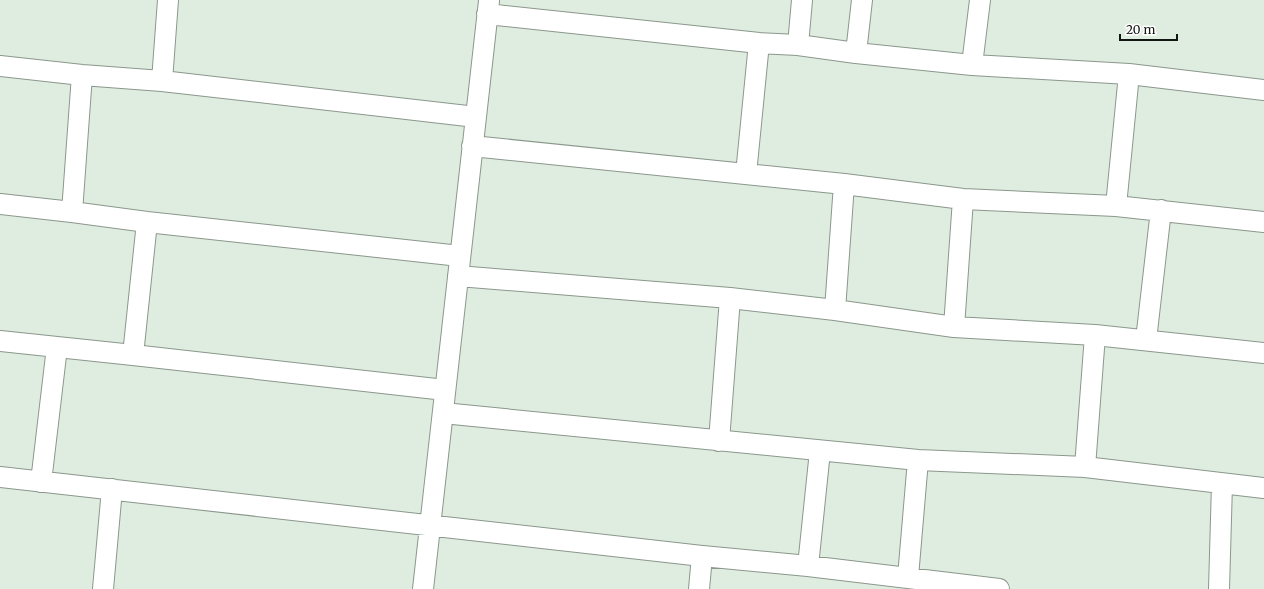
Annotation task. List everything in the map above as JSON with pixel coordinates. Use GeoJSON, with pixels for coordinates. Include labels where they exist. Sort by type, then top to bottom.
{"type":"FeatureCollection","features":[{"type":"Feature","properties":{"kind":"street"},"geometry":{"type":"LineString","coordinates":[[162,81],[168,0]]}},
{"type":"Feature","properties":{"kind":"street"},"geometry":{"type":"LineString","coordinates":[[798,45],[802,0]]}},
{"type":"Feature","properties":{"kind":"street"},"geometry":{"type":"LineString","coordinates":[[856,53],[862,0]]}},
{"type":"Feature","properties":{"kind":"street"},"geometry":{"type":"LineString","coordinates":[[972,65],[980,0]]}},
{"type":"Feature","properties":{"kind":"street"},"geometry":{"type":"LineString","coordinates":[[423,589],[488,7],[759,43],[798,45],[856,53],[972,65],[1129,74],[1264,90]]}},
{"type":"Feature","properties":{"kind":"street"},"geometry":{"type":"LineString","coordinates":[[746,174],[759,43]]}},
{"type":"Feature","properties":{"kind":"street"},"geometry":{"type":"LineString","coordinates":[[0,66],[82,75],[162,81],[476,117]]}},
{"type":"Feature","properties":{"kind":"street"},"geometry":{"type":"LineString","coordinates":[[1116,206],[1129,74]]}},
{"type":"Feature","properties":{"kind":"street"},"geometry":{"type":"LineString","coordinates":[[72,212],[82,75]]}},
{"type":"Feature","properties":{"kind":"street"},"geometry":{"type":"LineString","coordinates":[[472,146],[844,184],[963,199],[1116,206],[1264,222]]}},
{"type":"Feature","properties":{"kind":"street"},"geometry":{"type":"LineString","coordinates":[[835,310],[844,184]]}},
{"type":"Feature","properties":{"kind":"street"},"geometry":{"type":"LineString","coordinates":[[954,327],[963,199]]}},
{"type":"Feature","properties":{"kind":"street"},"geometry":{"type":"LineString","coordinates":[[0,204],[147,222],[460,256]]}},
{"type":"Feature","properties":{"kind":"street"},"geometry":{"type":"LineString","coordinates":[[1146,340],[1161,210]]}},
{"type":"Feature","properties":{"kind":"street"},"geometry":{"type":"LineString","coordinates":[[133,355],[147,222]]}},
{"type":"Feature","properties":{"kind":"street"},"geometry":{"type":"LineString","coordinates":[[458,276],[730,298],[835,310],[954,327],[1095,335],[1264,353]]}},
{"type":"Feature","properties":{"kind":"street"},"geometry":{"type":"LineString","coordinates":[[719,441],[730,298]]}},
{"type":"Feature","properties":{"kind":"street"},"geometry":{"type":"LineString","coordinates":[[1085,467],[1095,335]]}},
{"type":"Feature","properties":{"kind":"street"},"geometry":{"type":"LineString","coordinates":[[0,341],[445,390]]}},
{"type":"Feature","properties":{"kind":"street"},"geometry":{"type":"LineString","coordinates":[[41,482],[57,347]]}},
{"type":"Feature","properties":{"kind":"street"},"geometry":{"type":"LineString","coordinates":[[443,413],[918,460],[1085,467],[1264,488]]}},
{"type":"Feature","properties":{"kind":"street"},"geometry":{"type":"LineString","coordinates":[[808,566],[820,451]]}},
{"type":"Feature","properties":{"kind":"street"},"geometry":{"type":"LineString","coordinates":[[908,577],[918,460]]}},
{"type":"Feature","properties":{"kind":"street"},"geometry":{"type":"LineString","coordinates":[[0,477],[702,556],[908,577],[999,589]]}},
{"type":"Feature","properties":{"kind":"street"},"geometry":{"type":"LineString","coordinates":[[1219,589],[1222,484]]}},
{"type":"Feature","properties":{"kind":"street"},"geometry":{"type":"LineString","coordinates":[[103,589],[112,490]]}},
{"type":"Feature","properties":{"kind":"street"},"geometry":{"type":"LineString","coordinates":[[700,589],[702,556]]}}]}
